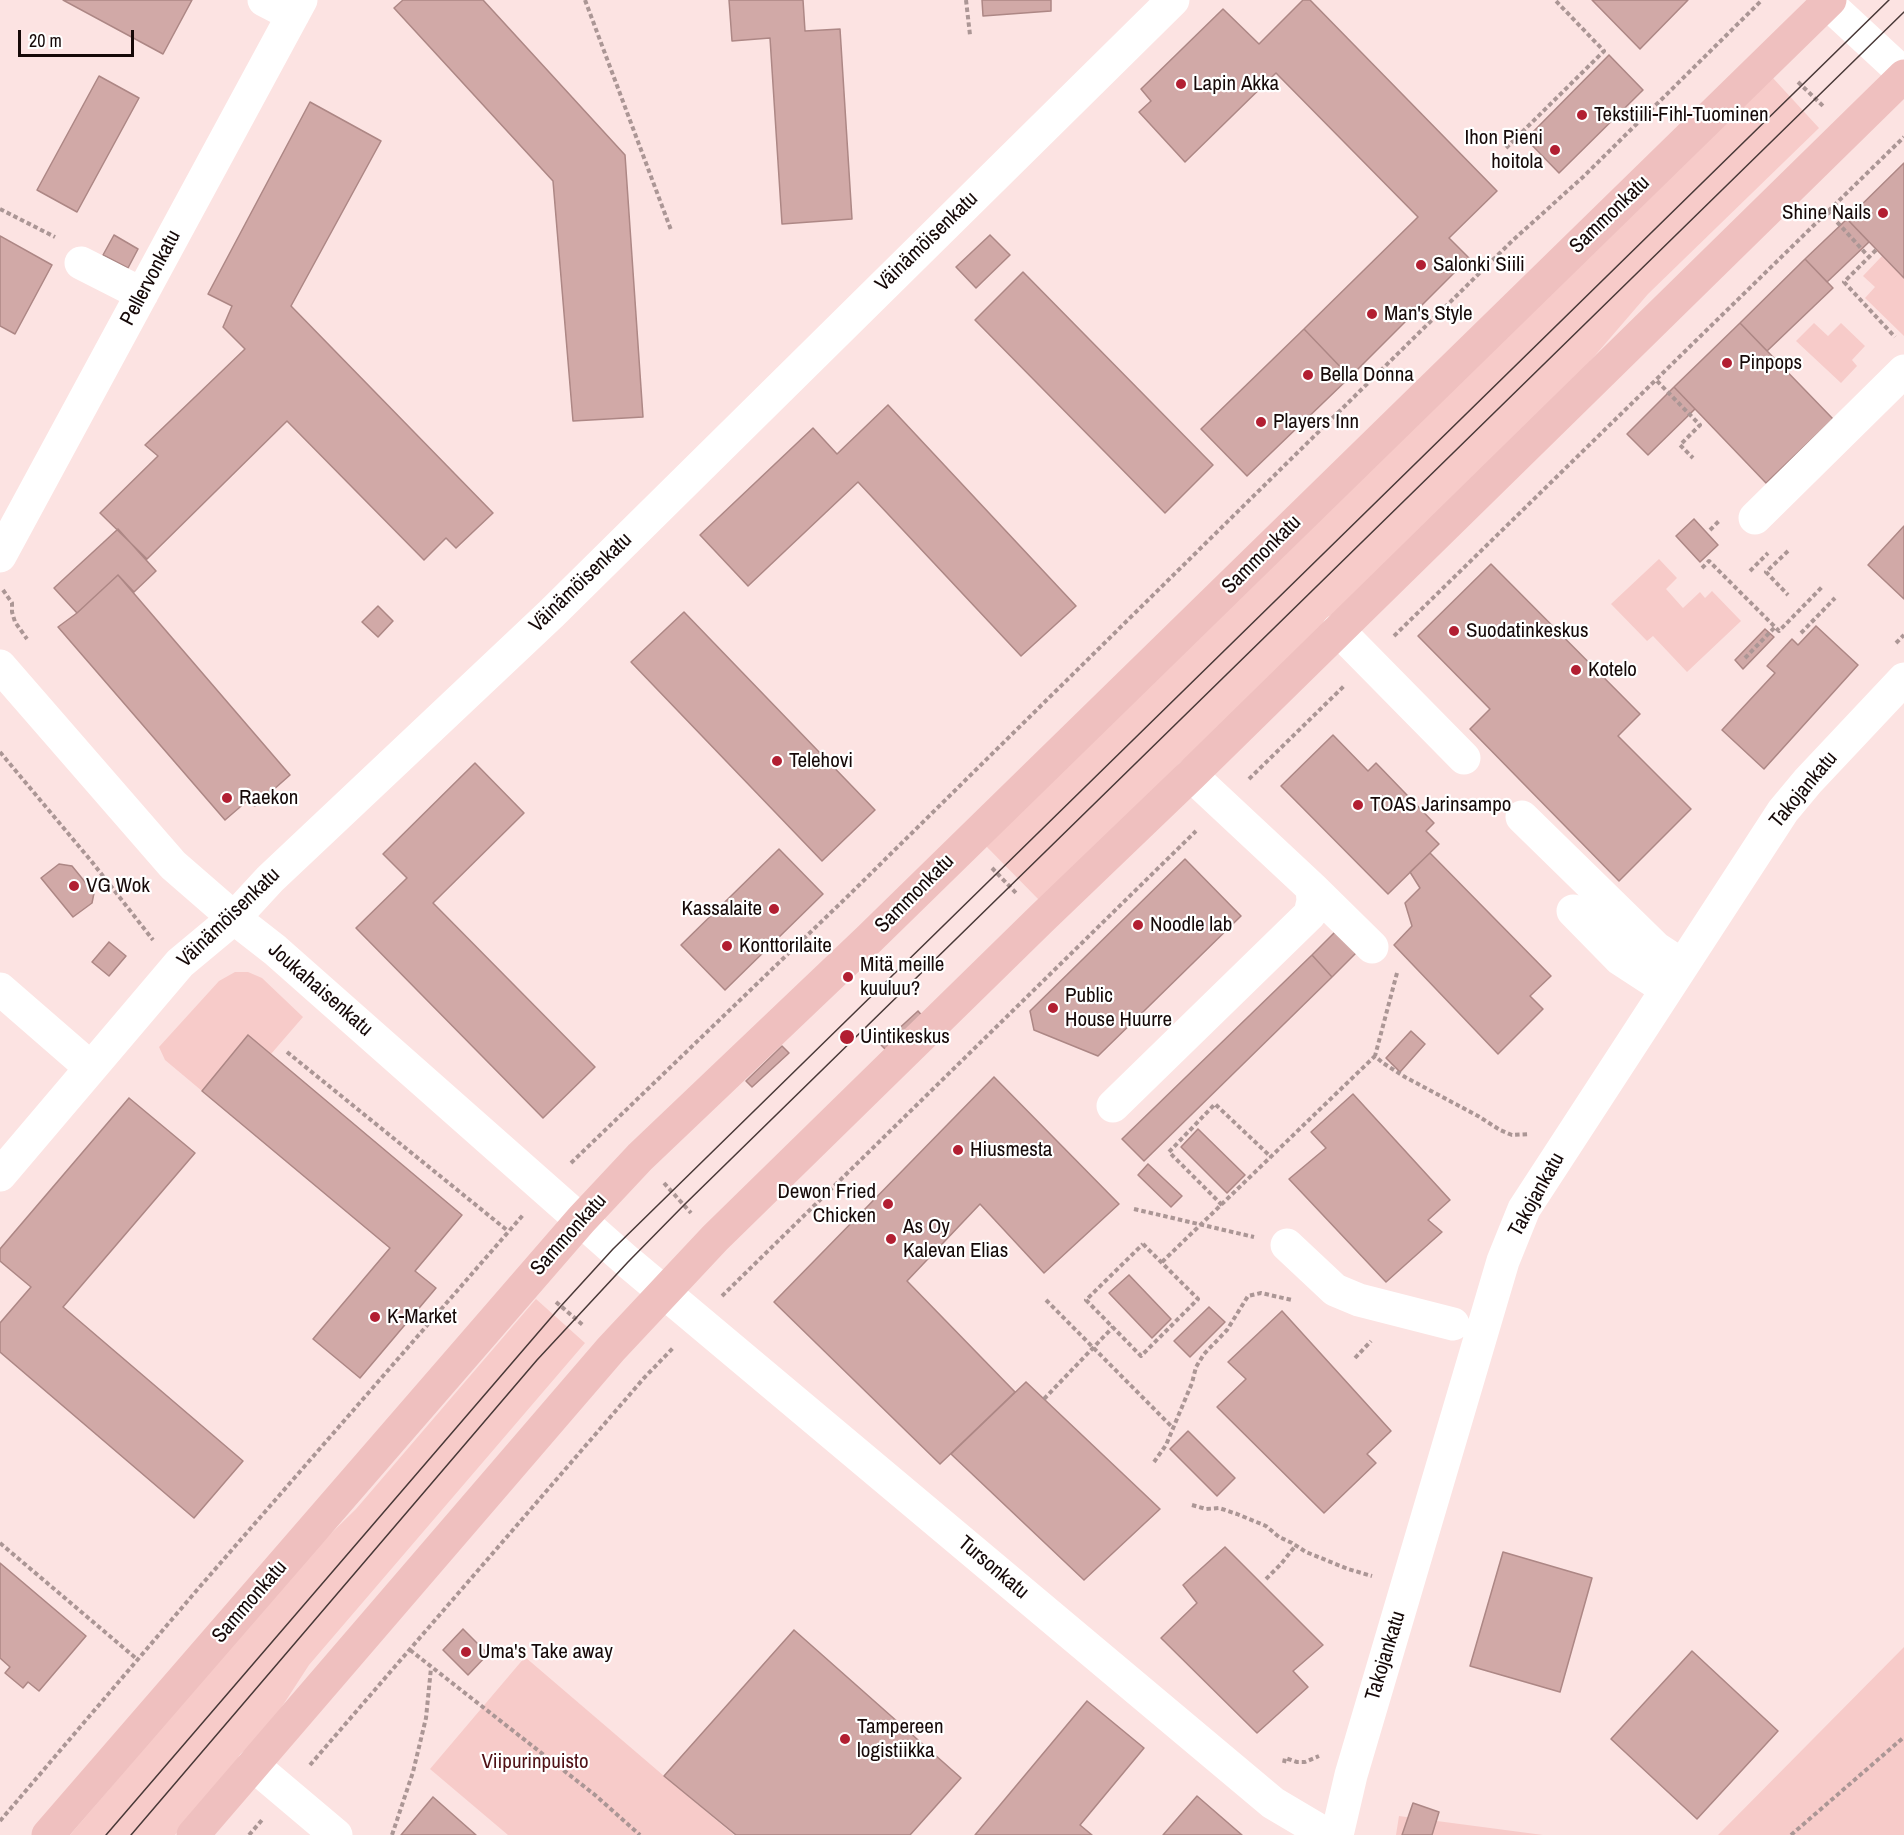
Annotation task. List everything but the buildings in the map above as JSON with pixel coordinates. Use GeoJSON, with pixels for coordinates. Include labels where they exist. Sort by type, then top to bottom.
{"type":"FeatureCollection","features":[{"type":"Feature","properties":{"kind":"main road","name":"Sammonkatu"},"geometry":{"type":"LineString","coordinates":[[48,1835],[581,1220],[640,1157],[869,939],[1827,1]]}},
{"type":"Feature","properties":{"kind":"main road"},"geometry":{"type":"LineString","coordinates":[[193,1835],[452,1532],[664,1291],[1904,75]]}},
{"type":"Feature","properties":{"kind":"street"},"geometry":{"type":"LineString","coordinates":[[264,0],[297,8]]}},
{"type":"Feature","properties":{"kind":"street","name":"Väinämöisenkatu"},"geometry":{"type":"LineString","coordinates":[[0,1175],[180,963],[234,918],[270,879],[559,605],[1173,0]]}},
{"type":"Feature","properties":{"kind":"street"},"geometry":{"type":"LineString","coordinates":[[1827,1],[1904,75]]}},
{"type":"Feature","properties":{"kind":"street","name":"Pellervonkatu"},"geometry":{"type":"LineString","coordinates":[[0,556],[297,8]]}},
{"type":"Feature","properties":{"kind":"street"},"geometry":{"type":"LineString","coordinates":[[81,263],[142,294]]}},
{"type":"Feature","properties":{"kind":"street"},"geometry":{"type":"LineString","coordinates":[[1755,518],[1904,371]]}},
{"type":"Feature","properties":{"kind":"street"},"geometry":{"type":"LineString","coordinates":[[1338,630],[1464,758]]}},
{"type":"Feature","properties":{"kind":"street","name":"Joukahaisenkatu"},"geometry":{"type":"LineString","coordinates":[[0,666],[173,865],[275,950],[664,1291]]}},
{"type":"Feature","properties":{"kind":"street","name":"Takojankatu"},"geometry":{"type":"LineString","coordinates":[[1337,1835],[1351,1774],[1503,1261],[1524,1209],[1783,811],[1808,781],[1904,679]]}},
{"type":"Feature","properties":{"kind":"street"},"geometry":{"type":"LineString","coordinates":[[1191,775],[1372,947]]}},
{"type":"Feature","properties":{"kind":"street"},"geometry":{"type":"LineString","coordinates":[[1522,817],[1656,948],[1674,977]]}},
{"type":"Feature","properties":{"kind":"street"},"geometry":{"type":"LineString","coordinates":[[1113,1106],[1310,914],[1313,901],[1311,888]]}},
{"type":"Feature","properties":{"kind":"street"},"geometry":{"type":"LineString","coordinates":[[1573,911],[1620,959],[1674,977]]}},
{"type":"Feature","properties":{"kind":"street"},"geometry":{"type":"LineString","coordinates":[[0,989],[91,1068]]}},
{"type":"Feature","properties":{"kind":"street"},"geometry":{"type":"LineString","coordinates":[[1287,1245],[1335,1290],[1359,1300],[1453,1324]]}},
{"type":"Feature","properties":{"kind":"street","name":"Tursonkatu"},"geometry":{"type":"LineString","coordinates":[[664,1291],[1272,1803],[1327,1835]]}},
{"type":"Feature","properties":{"kind":"street"},"geometry":{"type":"LineString","coordinates":[[253,1765],[336,1835]]}},
{"type":"Feature","properties":{"kind":"path"},"geometry":{"type":"LineString","coordinates":[[585,0],[671,230]]}},
{"type":"Feature","properties":{"kind":"path"},"geometry":{"type":"LineString","coordinates":[[966,0],[970,35]]}},
{"type":"Feature","properties":{"kind":"path"},"geometry":{"type":"LineString","coordinates":[[1506,148],[1604,51],[1555,0]]}},
{"type":"Feature","properties":{"kind":"path"},"geometry":{"type":"LineString","coordinates":[[568,1166],[935,810],[1512,241],[1583,177],[1761,0]]}},
{"type":"Feature","properties":{"kind":"path"},"geometry":{"type":"LineString","coordinates":[[1738,23],[1878,162]]}},
{"type":"Feature","properties":{"kind":"path"},"geometry":{"type":"LineString","coordinates":[[728,1290],[1904,137]]}},
{"type":"Feature","properties":{"kind":"path"},"geometry":{"type":"LineString","coordinates":[[0,209],[60,240],[81,263]]}},
{"type":"Feature","properties":{"kind":"path"},"geometry":{"type":"LineString","coordinates":[[1827,212],[1869,257]]}},
{"type":"Feature","properties":{"kind":"path"},"geometry":{"type":"LineString","coordinates":[[1876,250],[1844,282],[1896,339]]}},
{"type":"Feature","properties":{"kind":"path"},"geometry":{"type":"LineString","coordinates":[[1657,381],[1700,425],[1680,445],[1693,458]]}},
{"type":"Feature","properties":{"kind":"path"},"geometry":{"type":"LineString","coordinates":[[1750,571],[1772,549]]}},
{"type":"Feature","properties":{"kind":"path"},"geometry":{"type":"LineString","coordinates":[[1788,551],[1766,573],[1788,595]]}},
{"type":"Feature","properties":{"kind":"path"},"geometry":{"type":"LineString","coordinates":[[1702,568],[1709,561],[1779,631],[1824,586]]}},
{"type":"Feature","properties":{"kind":"path"},"geometry":{"type":"LineString","coordinates":[[1801,633],[1835,598]]}},
{"type":"Feature","properties":{"kind":"path"},"geometry":{"type":"LineString","coordinates":[[1745,658],[1775,627]]}},
{"type":"Feature","properties":{"kind":"path"},"geometry":{"type":"LineString","coordinates":[[0,752],[92,862],[152,939],[180,963]]}},
{"type":"Feature","properties":{"kind":"path"},"geometry":{"type":"LineString","coordinates":[[935,810],[1072,952]]}},
{"type":"Feature","properties":{"kind":"path"},"geometry":{"type":"LineString","coordinates":[[1162,1262],[1375,1056],[1398,971]]}},
{"type":"Feature","properties":{"kind":"path"},"geometry":{"type":"LineString","coordinates":[[287,1052],[508,1231]]}},
{"type":"Feature","properties":{"kind":"path"},"geometry":{"type":"LineString","coordinates":[[1375,1056],[1405,1077],[1500,1130],[1512,1135],[1534,1133]]}},
{"type":"Feature","properties":{"kind":"path"},"geometry":{"type":"LineString","coordinates":[[1222,1205],[1169,1152],[1215,1104],[1271,1157]]}},
{"type":"Feature","properties":{"kind":"path"},"geometry":{"type":"LineString","coordinates":[[640,1157],[715,1239],[749,1271]]}},
{"type":"Feature","properties":{"kind":"path"},"geometry":{"type":"LineString","coordinates":[[0,1821],[528,1209]]}},
{"type":"Feature","properties":{"kind":"path"},"geometry":{"type":"LineString","coordinates":[[1134,1209],[1287,1245]]}},
{"type":"Feature","properties":{"kind":"path"},"geometry":{"type":"LineString","coordinates":[[1143,1244],[1198,1299],[1141,1356],[1113,1327],[1086,1300],[1143,1244]]}},
{"type":"Feature","properties":{"kind":"path"},"geometry":{"type":"LineString","coordinates":[[493,1248],[644,1378]]}},
{"type":"Feature","properties":{"kind":"path"},"geometry":{"type":"LineString","coordinates":[[1154,1462],[1166,1445],[1192,1383],[1196,1367],[1204,1354],[1227,1330],[1248,1296],[1261,1293],[1285,1300],[1320,1300],[1335,1290]]}},
{"type":"Feature","properties":{"kind":"path"},"geometry":{"type":"LineString","coordinates":[[1046,1300],[1172,1428]]}},
{"type":"Feature","properties":{"kind":"path"},"geometry":{"type":"LineString","coordinates":[[1044,1399],[1113,1327]]}},
{"type":"Feature","properties":{"kind":"path"},"geometry":{"type":"LineString","coordinates":[[249,1835],[504,1538],[644,1378],[675,1346]]}},
{"type":"Feature","properties":{"kind":"path"},"geometry":{"type":"LineString","coordinates":[[1192,1505],[1206,1509],[1219,1508],[1237,1514],[1266,1526],[1279,1537],[1306,1552],[1348,1569],[1379,1578]]}},
{"type":"Feature","properties":{"kind":"path"},"geometry":{"type":"LineString","coordinates":[[0,1543],[138,1660]]}},
{"type":"Feature","properties":{"kind":"path"},"geometry":{"type":"LineString","coordinates":[[1266,1579],[1296,1545]]}},
{"type":"Feature","properties":{"kind":"path"},"geometry":{"type":"LineString","coordinates":[[410,1650],[595,1795],[640,1835]]}},
{"type":"Feature","properties":{"kind":"path"},"geometry":{"type":"LineString","coordinates":[[392,1835],[413,1772],[426,1718],[431,1667]]}},
{"type":"Feature","properties":{"kind":"path"},"geometry":{"type":"LineString","coordinates":[[1791,1835],[1904,1737]]}},
{"type":"Feature","properties":{"kind":"green space"},"geometry":{"type":"Polygon","coordinates":[[[1772,77],[1819,128],[1648,294],[1580,373],[1041,902],[985,845],[1772,77]]]}},
{"type":"Feature","properties":{"kind":"green space"},"geometry":{"type":"Polygon","coordinates":[[[1882,256],[1904,278],[1904,336],[1865,298],[1875,287],[1863,276],[1882,256]]]}},
{"type":"Feature","properties":{"kind":"green space"},"geometry":{"type":"Polygon","coordinates":[[[1814,323],[1828,336],[1841,323],[1865,346],[1852,360],[1857,366],[1841,383],[1796,341],[1814,323]]]}},
{"type":"Feature","properties":{"kind":"green space"},"geometry":{"type":"Polygon","coordinates":[[[1659,559],[1677,578],[1666,589],[1683,608],[1700,592],[1705,598],[1712,591],[1741,621],[1687,672],[1653,636],[1647,641],[1611,604],[1659,559]]]}},
{"type":"Feature","properties":{"kind":"green space"},"geometry":{"type":"Polygon","coordinates":[[[235,972],[248,972],[262,978],[303,1017],[271,1054],[248,1036],[202,1091],[165,1060],[159,1047],[219,981],[235,972]]]}},
{"type":"Feature","properties":{"kind":"green space"},"geometry":{"type":"Polygon","coordinates":[[[536,1299],[585,1343],[309,1665],[270,1725],[175,1835],[70,1835],[309,1555],[356,1509],[536,1299]]]}},
{"type":"Feature","properties":{"kind":"green space"},"geometry":{"type":"Polygon","coordinates":[[[1904,1647],[1904,1835],[1718,1835],[1904,1647]]]}},
{"type":"Feature","properties":{"kind":"green space","name":"Viipurinpuisto"},"geometry":{"type":"Polygon","coordinates":[[[525,1657],[734,1835],[508,1835],[430,1769],[525,1657]]]}},
{"type":"Feature","properties":{"kind":"green space"},"geometry":{"type":"Polygon","coordinates":[[[1399,1816],[1543,1835],[1396,1835],[1399,1816]]]}},
{"type":"Feature","properties":{"kind":"tram line"},"geometry":{"type":"LineString","coordinates":[[106,1835],[561,1306],[613,1249],[1889,0]]}},
{"type":"Feature","properties":{"kind":"tram line"},"geometry":{"type":"LineString","coordinates":[[131,1835],[537,1360],[628,1262],[1904,12]]}},
{"type":"Feature","properties":{"kind":"place","name":"Lapin Akka"},"geometry":{"type":"Point","coordinates":[1181,84]}},
{"type":"Feature","properties":{"kind":"place","name":"Tekstiili-Fihl-Tuominen"},"geometry":{"type":"Point","coordinates":[1582,115]}},
{"type":"Feature","properties":{"kind":"place","name":"Ihon Pieni hoitola"},"geometry":{"type":"Point","coordinates":[1555,150]}},
{"type":"Feature","properties":{"kind":"place","name":"Shine Nails"},"geometry":{"type":"Point","coordinates":[1883,213]}},
{"type":"Feature","properties":{"kind":"place","name":"Salonki Siili"},"geometry":{"type":"Point","coordinates":[1421,265]}},
{"type":"Feature","properties":{"kind":"place","name":"Man's Style"},"geometry":{"type":"Point","coordinates":[1372,314]}},
{"type":"Feature","properties":{"kind":"place","name":"Pinpops"},"geometry":{"type":"Point","coordinates":[1727,363]}},
{"type":"Feature","properties":{"kind":"place","name":"Bella Donna"},"geometry":{"type":"Point","coordinates":[1308,375]}},
{"type":"Feature","properties":{"kind":"place","name":"Players Inn"},"geometry":{"type":"Point","coordinates":[1261,422]}},
{"type":"Feature","properties":{"kind":"place","name":"Suodatinkeskus"},"geometry":{"type":"Point","coordinates":[1454,631]}},
{"type":"Feature","properties":{"kind":"place","name":"Kotelo"},"geometry":{"type":"Point","coordinates":[1576,670]}},
{"type":"Feature","properties":{"kind":"place","name":"Telehovi"},"geometry":{"type":"Point","coordinates":[777,761]}},
{"type":"Feature","properties":{"kind":"place","name":"Raekon"},"geometry":{"type":"Point","coordinates":[227,798]}},
{"type":"Feature","properties":{"kind":"place","name":"TOAS Jarinsampo"},"geometry":{"type":"Point","coordinates":[1358,805]}},
{"type":"Feature","properties":{"kind":"place","name":"VG Wok"},"geometry":{"type":"Point","coordinates":[74,886]}},
{"type":"Feature","properties":{"kind":"place","name":"Kassalaite"},"geometry":{"type":"Point","coordinates":[774,909]}},
{"type":"Feature","properties":{"kind":"place","name":"Noodle lab"},"geometry":{"type":"Point","coordinates":[1138,925]}},
{"type":"Feature","properties":{"kind":"place","name":"Konttorilaite"},"geometry":{"type":"Point","coordinates":[727,946]}},
{"type":"Feature","properties":{"kind":"place","name":"Mitä meille kuuluu?"},"geometry":{"type":"Point","coordinates":[848,977]}},
{"type":"Feature","properties":{"kind":"place","name":"Public House Huurre"},"geometry":{"type":"Point","coordinates":[1053,1008]}},
{"type":"Feature","properties":{"kind":"place","name":"Uintikeskus"},"geometry":{"type":"Point","coordinates":[847,1037]}},
{"type":"Feature","properties":{"kind":"place","name":"Hiusmesta"},"geometry":{"type":"Point","coordinates":[958,1150]}},
{"type":"Feature","properties":{"kind":"place","name":"Dewon Fried Chicken"},"geometry":{"type":"Point","coordinates":[888,1204]}},
{"type":"Feature","properties":{"kind":"place","name":"As Oy Kalevan Elias"},"geometry":{"type":"Point","coordinates":[891,1239]}},
{"type":"Feature","properties":{"kind":"place","name":"K-Market"},"geometry":{"type":"Point","coordinates":[375,1317]}},
{"type":"Feature","properties":{"kind":"place","name":"Uma's Take away"},"geometry":{"type":"Point","coordinates":[466,1652]}},
{"type":"Feature","properties":{"kind":"place","name":"Tampereen logistiikka"},"geometry":{"type":"Point","coordinates":[845,1739]}}]}
